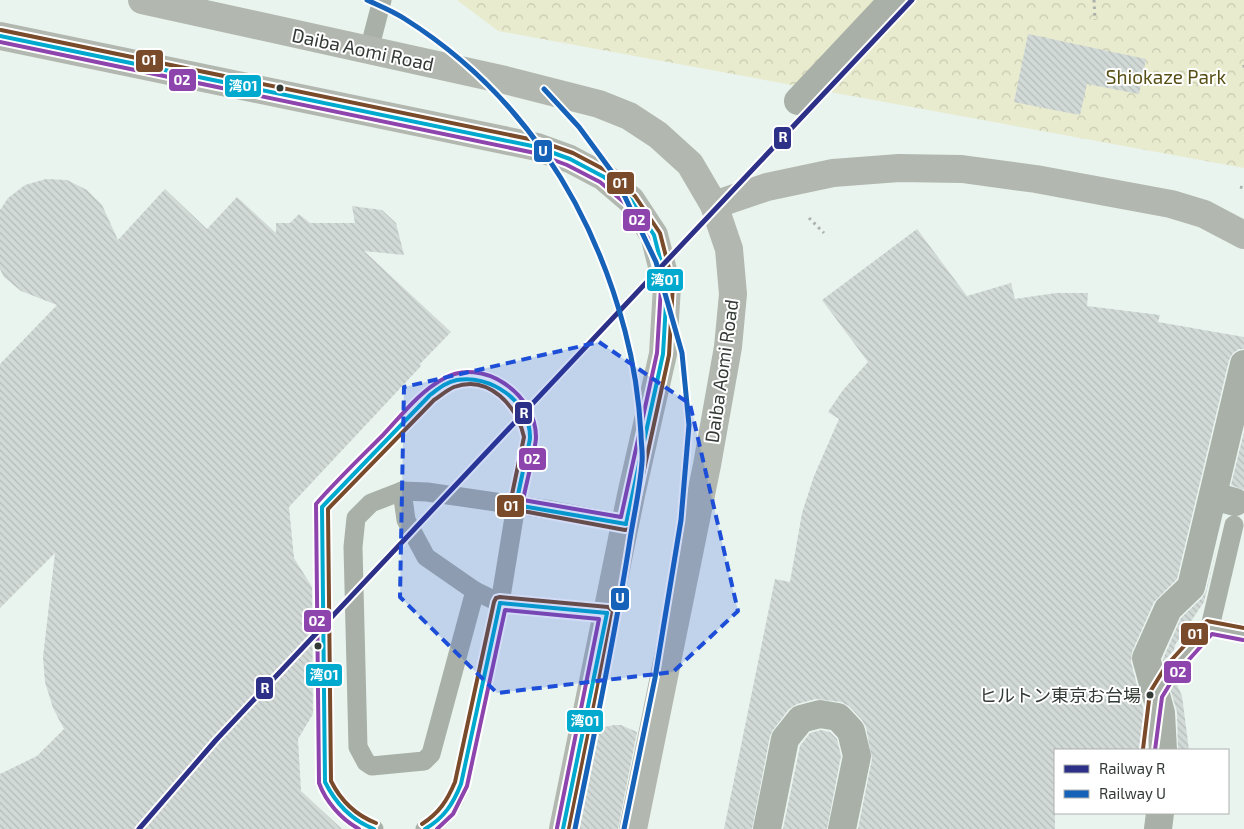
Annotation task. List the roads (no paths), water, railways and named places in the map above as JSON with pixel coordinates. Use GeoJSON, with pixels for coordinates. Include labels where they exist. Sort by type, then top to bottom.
{"type":"FeatureCollection","features":[{"type":"Feature","properties":{"kind":"main road","name":"Daiba Aomi Road"},"geometry":{"type":"LineString","coordinates":[[142,0],[506,80],[599,104],[629,116],[658,135],[690,164],[714,205],[729,249],[733,294],[728,347],[698,508],[633,829]]}},
{"type":"Feature","properties":{"kind":"main road"},"geometry":{"type":"LineString","coordinates":[[0,36],[537,148],[570,159],[604,177],[631,200],[654,236],[667,286],[663,354],[563,829]]}},
{"type":"Feature","properties":{"kind":"main road"},"geometry":{"type":"LineString","coordinates":[[714,205],[767,187],[832,173],[899,168],[962,169],[1036,178],[1171,204],[1204,214],[1244,235]]}},
{"type":"Feature","properties":{"kind":"street"},"geometry":{"type":"LineString","coordinates":[[798,101],[893,0]]}},
{"type":"Feature","properties":{"kind":"street"},"geometry":{"type":"LineString","coordinates":[[1163,749],[1161,713],[1146,658],[1168,609],[1191,587],[1227,508],[1244,364]]}},
{"type":"Feature","properties":{"kind":"street"},"geometry":{"type":"LineString","coordinates":[[767,829],[785,739],[800,719],[820,714],[838,717],[851,731],[857,756],[842,829]]}},
{"type":"Feature","properties":{"kind":"street"},"geometry":{"type":"LineString","coordinates":[[1158,829],[1160,814]]}},
{"type":"Feature","properties":{"kind":"lane"},"geometry":{"type":"LineString","coordinates":[[369,50],[382,0]]}},
{"type":"Feature","properties":{"kind":"lane"},"geometry":{"type":"LineString","coordinates":[[374,829],[354,820],[329,792],[325,782],[322,507],[430,396],[446,384],[457,380],[487,381],[505,391],[519,406],[529,427],[530,437],[500,602],[461,784],[454,803],[447,813],[425,829]]}},
{"type":"Feature","properties":{"kind":"lane"},"geometry":{"type":"LineString","coordinates":[[474,591],[431,754],[424,761],[372,766],[366,762],[358,746],[353,548],[356,518],[371,503],[402,491],[427,492],[626,524]]}},
{"type":"Feature","properties":{"kind":"lane"},"geometry":{"type":"LineString","coordinates":[[402,491],[406,520],[426,557],[474,591],[500,602],[607,613]]}},
{"type":"Feature","properties":{"kind":"lane"},"geometry":{"type":"LineString","coordinates":[[1171,670],[1210,627],[1227,508]]}},
{"type":"Feature","properties":{"kind":"lane"},"geometry":{"type":"LineString","coordinates":[[1210,627],[1244,634]]}},
{"type":"Feature","properties":{"kind":"rail line","name":"U"},"geometry":{"type":"LineString","coordinates":[[367,0],[400,16],[446,48],[483,80],[516,115],[545,154],[571,195],[592,238],[610,284],[625,331],[639,408],[642,455],[641,472],[604,688],[575,829]]}},
{"type":"Feature","properties":{"kind":"rail line","name":"R"},"geometry":{"type":"LineString","coordinates":[[139,829],[216,740],[912,0]]}},
{"type":"Feature","properties":{"kind":"rail line","name":"U"},"geometry":{"type":"LineString","coordinates":[[544,89],[579,127],[615,176],[656,262],[682,353],[689,425],[681,520],[655,678],[624,829]]}},
{"type":"Feature","properties":{"kind":"place","name":"ヒルトン東京お台場"},"geometry":{"type":"Point","coordinates":[1150,695]}},
{"type":"Feature","properties":{"kind":"park label","name":"Shiokaze Park"},"geometry":{"type":"Point","coordinates":[1166,76]}}]}
